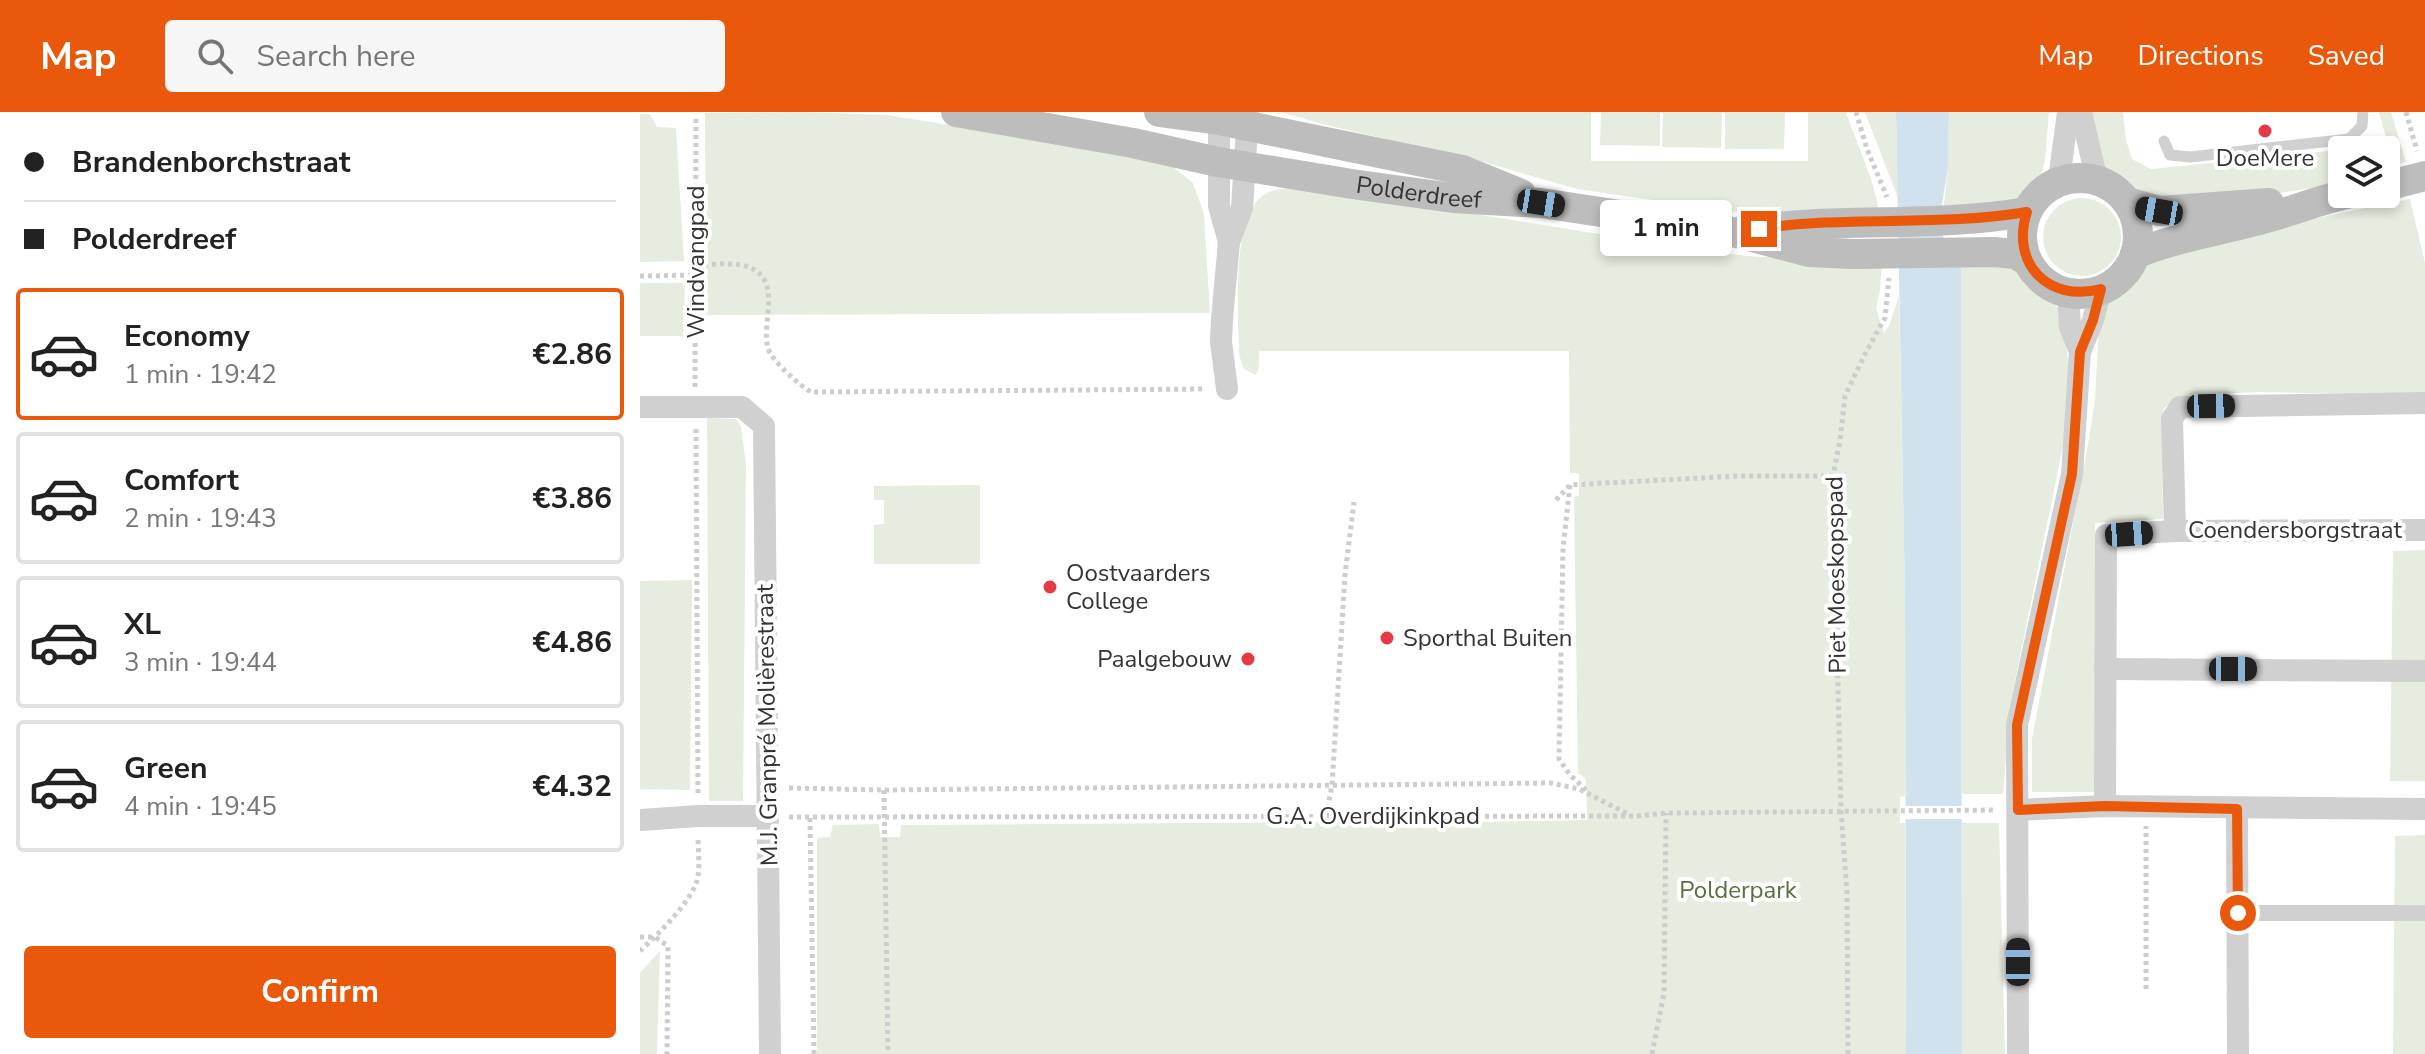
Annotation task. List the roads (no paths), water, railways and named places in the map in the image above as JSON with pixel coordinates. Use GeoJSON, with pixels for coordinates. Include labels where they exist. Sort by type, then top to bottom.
{"type":"FeatureCollection","features":[{"type":"Feature","properties":{"kind":"main road","name":"Polderdreef"},"geometry":{"type":"LineString","coordinates":[[956,112],[1352,184],[1453,198],[1541,203]]}},
{"type":"Feature","properties":{"kind":"main road","name":"Polderdreef"},"geometry":{"type":"LineString","coordinates":[[1159,112],[1248,119],[1462,170],[1541,203]]}},
{"type":"Feature","properties":{"kind":"main road"},"geometry":{"type":"LineString","coordinates":[[1541,203],[1733,232],[1809,252],[2015,254],[2026,260],[2044,280],[2068,292],[2085,293],[2101,289],[2127,269],[2135,254],[2138,227],[2127,202],[2115,190],[2085,177],[2071,178],[2042,191],[2027,212],[2022,227],[2026,260]]}},
{"type":"Feature","properties":{"kind":"main road"},"geometry":{"type":"LineString","coordinates":[[2127,202],[2159,211],[2328,198]]}},
{"type":"Feature","properties":{"kind":"main road"},"geometry":{"type":"LineString","coordinates":[[2135,254],[2156,245],[2265,219],[2328,199]]}},
{"type":"Feature","properties":{"kind":"main road"},"geometry":{"type":"LineString","coordinates":[[1733,232],[1784,225],[1991,218],[2027,212]]}},
{"type":"Feature","properties":{"kind":"street"},"geometry":{"type":"LineString","coordinates":[[2055,184],[2060,172],[2068,112]]}},
{"type":"Feature","properties":{"kind":"street"},"geometry":{"type":"LineString","coordinates":[[2081,112],[2100,182]]}},
{"type":"Feature","properties":{"kind":"street"},"geometry":{"type":"LineString","coordinates":[[1219,116],[1242,208],[1229,242],[1221,342],[1227,389]]}},
{"type":"Feature","properties":{"kind":"street"},"geometry":{"type":"LineString","coordinates":[[1232,164],[1248,119]]}},
{"type":"Feature","properties":{"kind":"street"},"geometry":{"type":"LineString","coordinates":[[2018,1054],[2017,725],[2072,474],[2080,352],[2101,289]]}},
{"type":"Feature","properties":{"kind":"street"},"geometry":{"type":"LineString","coordinates":[[2068,292],[2070,327],[2080,352]]}},
{"type":"Feature","properties":{"kind":"street"},"geometry":{"type":"LineString","coordinates":[[2175,531],[2172,419],[2180,407],[2425,403]]}},
{"type":"Feature","properties":{"kind":"street","name":"M.J. Granpré Molièrestraat"},"geometry":{"type":"LineString","coordinates":[[640,407],[742,407],[764,426],[770,1054]]}},
{"type":"Feature","properties":{"kind":"street","name":"Coendersborgstraat"},"geometry":{"type":"LineString","coordinates":[[2105,806],[2106,535],[2175,531],[2425,530]]}},
{"type":"Feature","properties":{"kind":"street"},"geometry":{"type":"LineString","coordinates":[[2105,669],[2425,671]]}},
{"type":"Feature","properties":{"kind":"street"},"geometry":{"type":"LineString","coordinates":[[2018,810],[2105,806],[2425,809]]}},
{"type":"Feature","properties":{"kind":"street"},"geometry":{"type":"LineString","coordinates":[[2237,809],[2238,1054]]}},
{"type":"Feature","properties":{"kind":"street"},"geometry":{"type":"LineString","coordinates":[[640,820],[768,816]]}},
{"type":"Feature","properties":{"kind":"street"},"geometry":{"type":"LineString","coordinates":[[2238,913],[2425,913]]}},
{"type":"Feature","properties":{"kind":"lane"},"geometry":{"type":"LineString","coordinates":[[2164,141],[2170,155],[2190,157],[2349,139],[2362,126],[2363,112]]}},
{"type":"Feature","properties":{"kind":"water"},"geometry":{"type":"Polygon","coordinates":[[[1896,112],[1949,112],[1948,168],[1942,204],[1943,237],[1961,262],[1962,1054],[1906,1054],[1905,601],[1896,112]]]}},
{"type":"Feature","properties":{"kind":"place","name":"DoeMere"},"geometry":{"type":"Point","coordinates":[2265,131]}},
{"type":"Feature","properties":{"kind":"place","name":"Oostvaarders College"},"geometry":{"type":"Point","coordinates":[1050,587]}},
{"type":"Feature","properties":{"kind":"place","name":"Sporthal Buiten"},"geometry":{"type":"Point","coordinates":[1387,638]}},
{"type":"Feature","properties":{"kind":"place","name":"Paalgebouw"},"geometry":{"type":"Point","coordinates":[1248,659]}},
{"type":"Feature","properties":{"kind":"park label","name":"Polderpark"},"geometry":{"type":"Point","coordinates":[1738,890]}}]}
